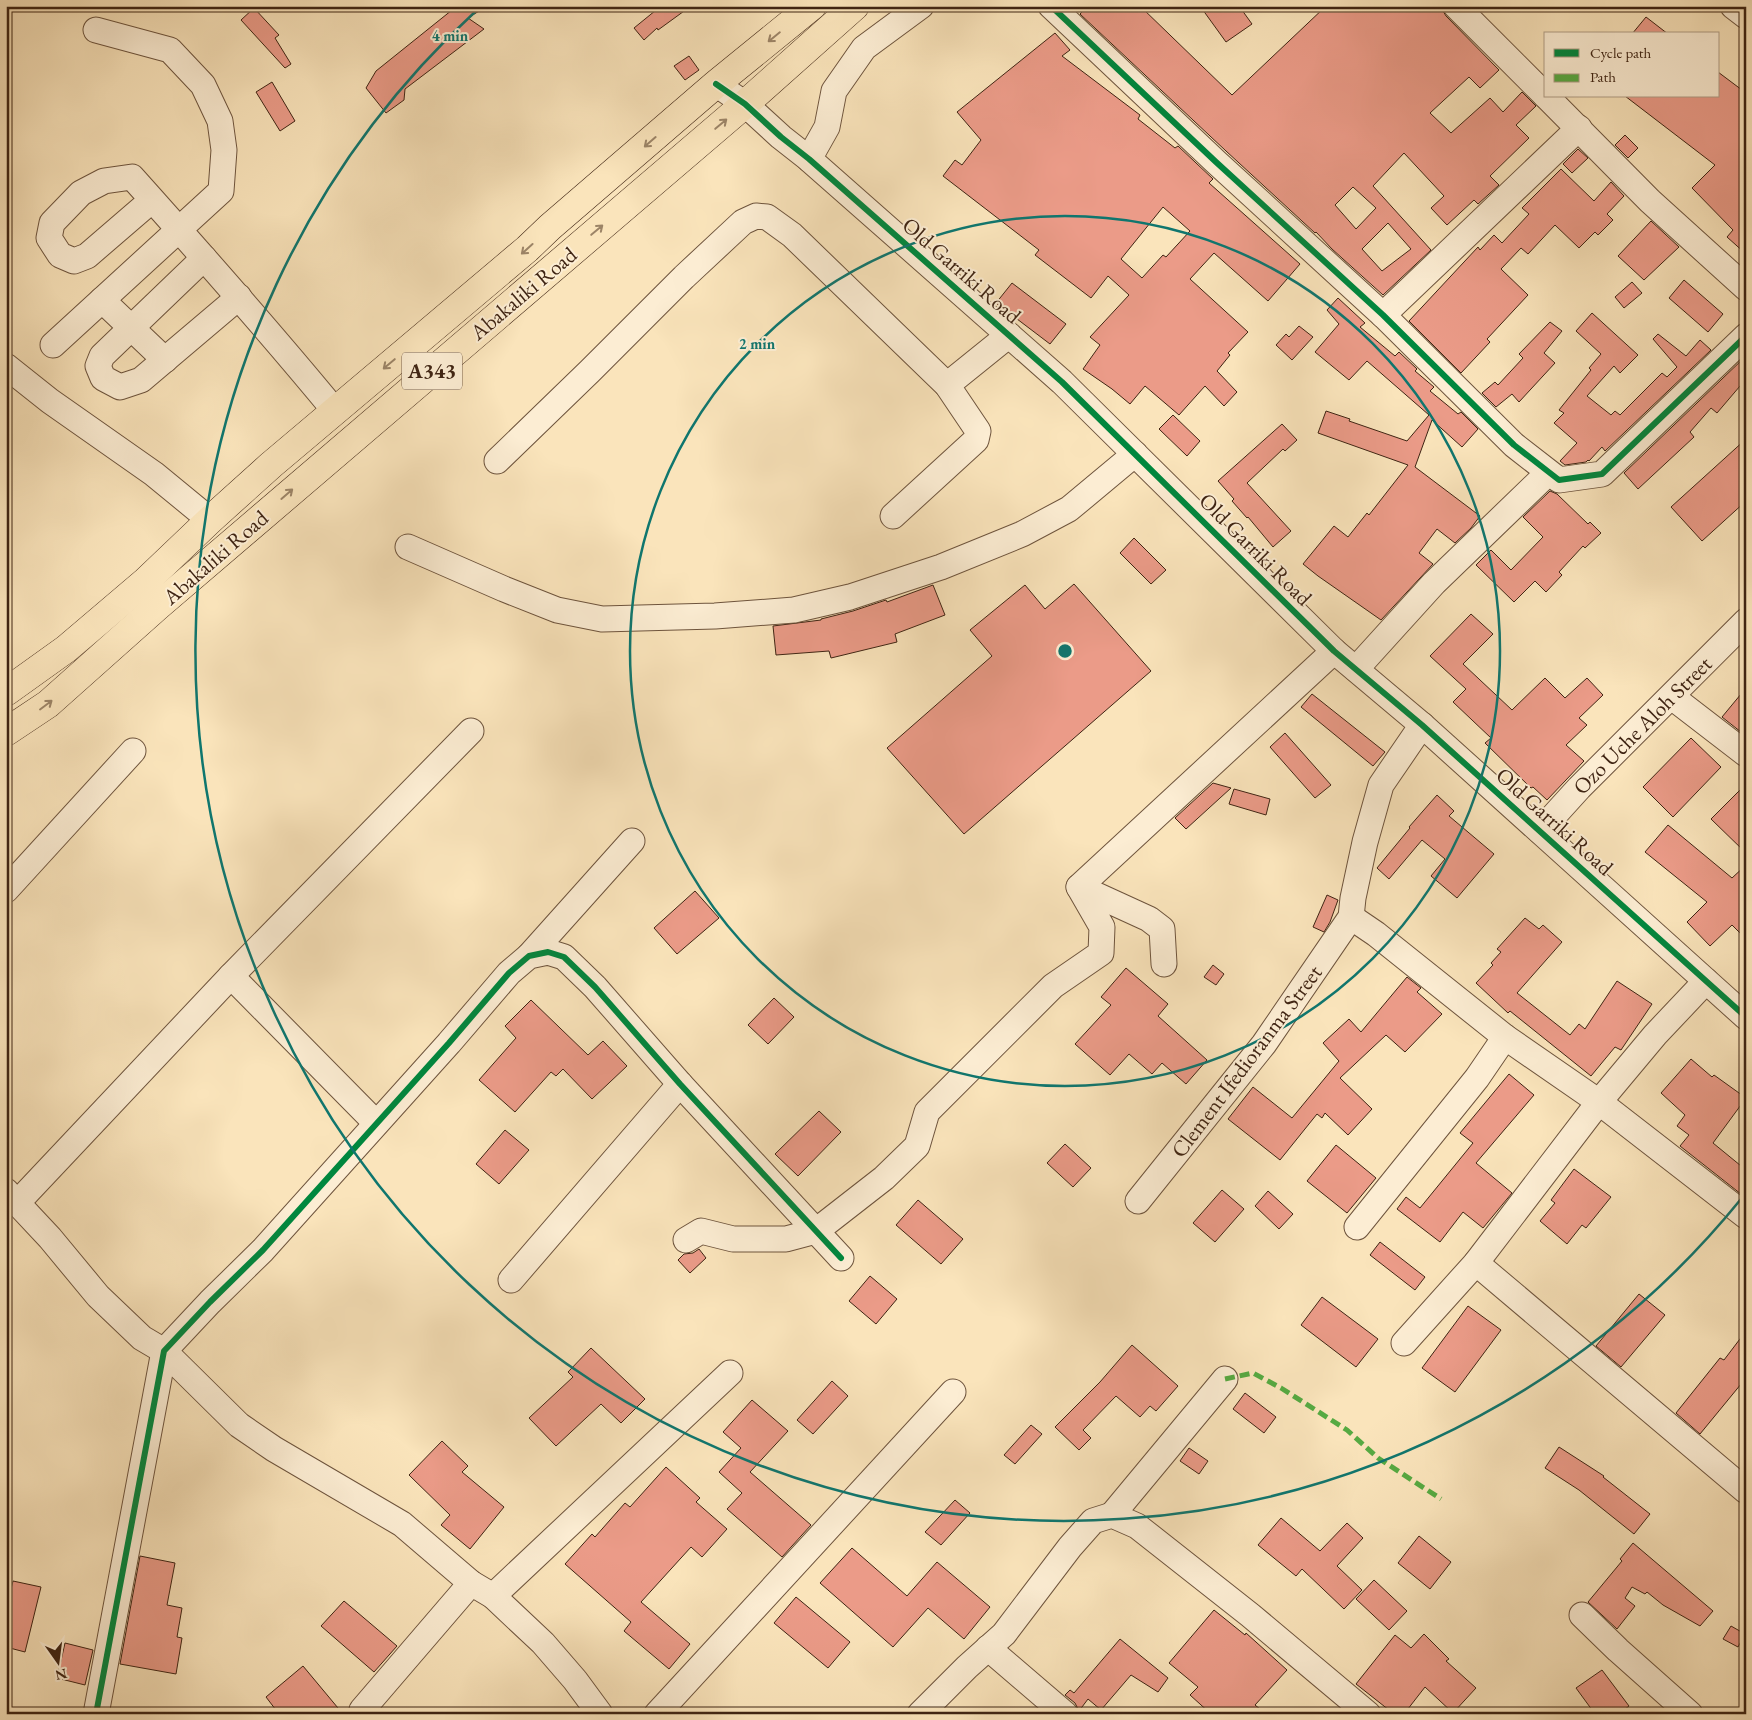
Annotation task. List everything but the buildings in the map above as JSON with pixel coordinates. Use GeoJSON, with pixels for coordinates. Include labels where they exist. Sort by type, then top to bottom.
{"type":"FeatureCollection","features":[{"type":"Feature","properties":{"kind":"highway","name":"Abakaliki Road"},"geometry":{"type":"LineString","coordinates":[[6,692],[66,649],[335,411],[527,249],[716,84],[812,6]]}},
{"type":"Feature","properties":{"kind":"highway","name":"Abakaliki Road"},"geometry":{"type":"LineString","coordinates":[[6,732],[48,704],[333,455],[745,104],[855,6]]}},
{"type":"Feature","properties":{"kind":"street"},"geometry":{"type":"LineString","coordinates":[[809,158],[827,127],[834,90],[864,48],[921,6]]}},
{"type":"Feature","properties":{"kind":"street"},"geometry":{"type":"LineString","coordinates":[[1051,6],[1223,169],[1383,315],[1514,445],[1559,480],[1602,474],[1746,336]]}},
{"type":"Feature","properties":{"kind":"street"},"geometry":{"type":"LineString","coordinates":[[1456,6],[1544,94]]}},
{"type":"Feature","properties":{"kind":"street"},"geometry":{"type":"LineString","coordinates":[[1733,6],[1746,16]]}},
{"type":"Feature","properties":{"kind":"street"},"geometry":{"type":"LineString","coordinates":[[53,345],[221,191],[224,150],[220,121],[203,85],[170,50],[96,30]]}},
{"type":"Feature","properties":{"kind":"street","name":"Old Garriki Road"},"geometry":{"type":"LineString","coordinates":[[716,84],[745,104],[781,137],[809,158],[1062,382],[1334,651],[1422,725],[1746,1017]]}},
{"type":"Feature","properties":{"kind":"street"},"geometry":{"type":"LineString","coordinates":[[1548,98],[1650,201],[1746,288]]}},
{"type":"Feature","properties":{"kind":"street"},"geometry":{"type":"LineString","coordinates":[[1383,315],[1579,128]]}},
{"type":"Feature","properties":{"kind":"street"},"geometry":{"type":"LineString","coordinates":[[152,200],[280,343],[335,411]]}},
{"type":"Feature","properties":{"kind":"street"},"geometry":{"type":"LineString","coordinates":[[497,461],[684,277],[743,222],[756,216],[767,217],[792,234],[947,385],[978,431],[976,440],[893,516]]}},
{"type":"Feature","properties":{"kind":"street"},"geometry":{"type":"LineString","coordinates":[[204,258],[102,356],[98,366],[103,378],[120,387],[141,380],[239,298]]}},
{"type":"Feature","properties":{"kind":"street"},"geometry":{"type":"LineString","coordinates":[[102,300],[165,360]]}},
{"type":"Feature","properties":{"kind":"street"},"geometry":{"type":"LineString","coordinates":[[947,385],[1008,335]]}},
{"type":"Feature","properties":{"kind":"street"},"geometry":{"type":"LineString","coordinates":[[6,366],[50,401],[154,474],[210,520]]}},
{"type":"Feature","properties":{"kind":"street"},"geometry":{"type":"LineString","coordinates":[[408,547],[557,610],[602,619],[714,616],[794,610],[859,594],[941,567],[1022,534],[1069,510],[1135,454]]}},
{"type":"Feature","properties":{"kind":"street"},"geometry":{"type":"LineString","coordinates":[[1356,669],[1434,583],[1548,473]]}},
{"type":"Feature","properties":{"kind":"street","name":"Ozo Uche Aloh Street"},"geometry":{"type":"LineString","coordinates":[[1540,831],[1579,788],[1746,621]]}},
{"type":"Feature","properties":{"kind":"street"},"geometry":{"type":"LineString","coordinates":[[1079,887],[1334,651]]}},
{"type":"Feature","properties":{"kind":"street"},"geometry":{"type":"LineString","coordinates":[[1672,697],[1746,754]]}},
{"type":"Feature","properties":{"kind":"street","name":"Clement Ifedioranma Street"},"geometry":{"type":"LineString","coordinates":[[1138,1201],[1264,1044],[1351,917],[1361,861],[1381,785],[1422,725]]}},
{"type":"Feature","properties":{"kind":"street"},"geometry":{"type":"LineString","coordinates":[[471,731],[12,1197],[98,1296],[142,1338],[164,1351],[239,1425],[274,1449],[402,1524],[471,1583],[493,1596],[543,1643],[575,1680],[600,1714]]}},
{"type":"Feature","properties":{"kind":"street"},"geometry":{"type":"LineString","coordinates":[[6,890],[133,751]]}},
{"type":"Feature","properties":{"kind":"street"},"geometry":{"type":"LineString","coordinates":[[96,1714],[164,1351],[210,1302],[264,1250],[509,973],[529,956],[632,841]]}},
{"type":"Feature","properties":{"kind":"street"},"geometry":{"type":"LineString","coordinates":[[1079,887],[1149,919],[1162,929],[1164,964]]}},
{"type":"Feature","properties":{"kind":"street"},"geometry":{"type":"LineString","coordinates":[[686,1240],[701,1231],[733,1239],[786,1239],[816,1231],[884,1178],[917,1146],[927,1112],[1053,986],[1101,953],[1102,927],[1079,887]]}},
{"type":"Feature","properties":{"kind":"street"},"geometry":{"type":"LineString","coordinates":[[1351,917],[1376,934],[1505,1037],[1599,1102],[1746,1216]]}},
{"type":"Feature","properties":{"kind":"street"},"geometry":{"type":"LineString","coordinates":[[529,956],[548,952],[564,957],[595,986],[680,1084],[841,1258]]}},
{"type":"Feature","properties":{"kind":"street"},"geometry":{"type":"LineString","coordinates":[[231,976],[376,1123]]}},
{"type":"Feature","properties":{"kind":"street"},"geometry":{"type":"LineString","coordinates":[[1404,1343],[1476,1263],[1599,1102],[1655,1035],[1706,981]]}},
{"type":"Feature","properties":{"kind":"street"},"geometry":{"type":"LineString","coordinates":[[1357,1227],[1477,1078],[1505,1037]]}},
{"type":"Feature","properties":{"kind":"street"},"geometry":{"type":"LineString","coordinates":[[511,1280],[680,1084]]}},
{"type":"Feature","properties":{"kind":"street"},"geometry":{"type":"LineString","coordinates":[[1476,1263],[1746,1491]]}},
{"type":"Feature","properties":{"kind":"street"},"geometry":{"type":"LineString","coordinates":[[493,1596],[730,1373]]}},
{"type":"Feature","properties":{"kind":"street"},"geometry":{"type":"LineString","coordinates":[[920,1714],[1004,1634],[1070,1547],[1093,1521],[1112,1515],[1226,1379]]}},
{"type":"Feature","properties":{"kind":"street"},"geometry":{"type":"LineString","coordinates":[[657,1714],[953,1392]]}},
{"type":"Feature","properties":{"kind":"street"},"geometry":{"type":"LineString","coordinates":[[1112,1515],[1137,1526],[1250,1615],[1368,1714]]}},
{"type":"Feature","properties":{"kind":"street"},"geometry":{"type":"LineString","coordinates":[[362,1710],[471,1583]]}},
{"type":"Feature","properties":{"kind":"street"},"geometry":{"type":"LineString","coordinates":[[1582,1615],[1690,1714]]}},
{"type":"Feature","properties":{"kind":"street"},"geometry":{"type":"LineString","coordinates":[[988,1648],[1065,1714]]}},
{"type":"Feature","properties":{"kind":"marked path"},"geometry":{"type":"LineString","coordinates":[[1225,1379],[1253,1373],[1281,1388],[1347,1430],[1378,1458],[1441,1499]]}},
{"type":"Feature","properties":{"kind":"cycle path"},"geometry":{"type":"LineString","coordinates":[[1051,6],[1216,162],[1383,315],[1514,445],[1559,480],[1602,474],[1746,336]]}},
{"type":"Feature","properties":{"kind":"cycle path"},"geometry":{"type":"LineString","coordinates":[[716,84],[745,104],[781,137],[809,159],[1062,382],[1334,651],[1422,725],[1746,1017]]}},
{"type":"Feature","properties":{"kind":"cycle path"},"geometry":{"type":"LineString","coordinates":[[96,1714],[164,1351],[263,1250],[449,1043],[509,973],[529,956],[548,952],[564,957],[595,987],[680,1084],[841,1258]]}}]}
